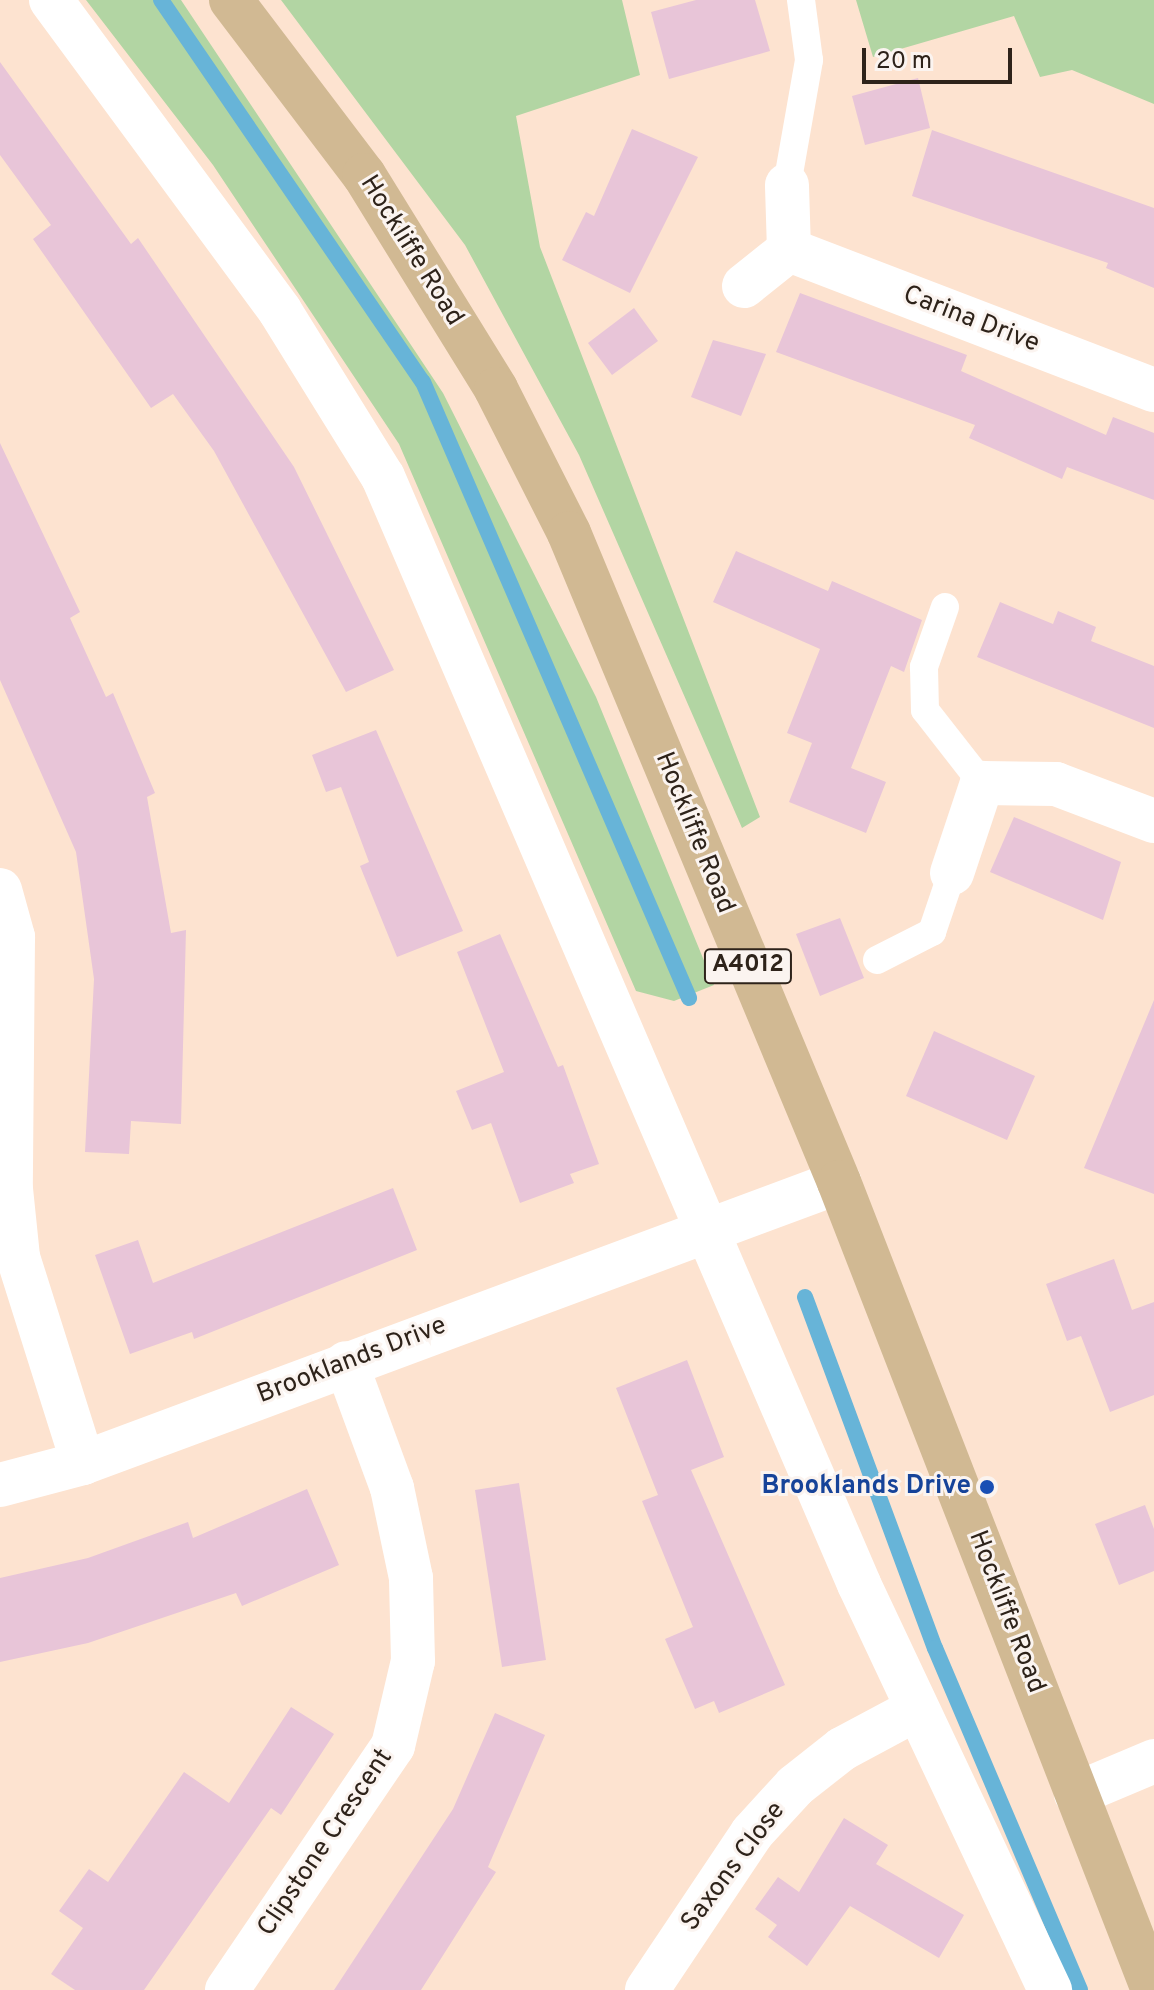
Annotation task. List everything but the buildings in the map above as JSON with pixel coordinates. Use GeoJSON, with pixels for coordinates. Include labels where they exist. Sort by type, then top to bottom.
{"type":"FeatureCollection","features":[{"type":"Feature","properties":{"kind":"main road","name":"Hockliffe Road"},"geometry":{"type":"LineString","coordinates":[[231,0],[364,175],[496,389],[610,629],[839,1182],[1153,1990]]}},
{"type":"Feature","properties":{"kind":"street"},"geometry":{"type":"LineString","coordinates":[[51,0],[280,311],[383,477],[705,1227],[917,1709],[1050,1990]]}},
{"type":"Feature","properties":{"kind":"street"},"geometry":{"type":"LineString","coordinates":[[744,286],[789,250],[787,185]]}},
{"type":"Feature","properties":{"kind":"street","name":"Carina Drive"},"geometry":{"type":"LineString","coordinates":[[789,250],[1154,390]]}},
{"type":"Feature","properties":{"kind":"street"},"geometry":{"type":"LineString","coordinates":[[952,873],[982,783],[1056,784],[1154,821]]}},
{"type":"Feature","properties":{"kind":"street"},"geometry":{"type":"LineString","coordinates":[[0,890],[7,938],[11,1189],[18,1257],[83,1463]]}},
{"type":"Feature","properties":{"kind":"street","name":"Brooklands Drive"},"geometry":{"type":"LineString","coordinates":[[0,1485],[83,1463],[705,1227],[839,1182]]}},
{"type":"Feature","properties":{"kind":"street","name":"Clipstone Crescent"},"geometry":{"type":"LineString","coordinates":[[227,1990],[393,1746],[413,1661],[411,1578],[392,1488],[346,1363]]}},
{"type":"Feature","properties":{"kind":"street","name":"Saxons Close"},"geometry":{"type":"LineString","coordinates":[[647,1990],[752,1833],[795,1786],[842,1749],[917,1709]]}},
{"type":"Feature","properties":{"kind":"street"},"geometry":{"type":"LineString","coordinates":[[1076,1794],[1154,1761]]}},
{"type":"Feature","properties":{"kind":"lane"},"geometry":{"type":"LineString","coordinates":[[787,185],[809,60],[801,0]]}},
{"type":"Feature","properties":{"kind":"lane"},"geometry":{"type":"LineString","coordinates":[[945,607],[924,667],[925,710],[982,783]]}},
{"type":"Feature","properties":{"kind":"lane"},"geometry":{"type":"LineString","coordinates":[[877,960],[932,932],[952,873]]}},
{"type":"Feature","properties":{"kind":"green space"},"geometry":{"type":"Polygon","coordinates":[[[86,0],[181,0],[443,393],[596,697],[714,985],[674,1001],[636,991],[399,444],[213,165],[86,0]]]}},
{"type":"Feature","properties":{"kind":"green space"},"geometry":{"type":"Polygon","coordinates":[[[281,0],[622,0],[640,75],[516,116],[540,247],[760,817],[742,828],[579,455],[465,245],[281,0]]]}},
{"type":"Feature","properties":{"kind":"green space"},"geometry":{"type":"Polygon","coordinates":[[[856,0],[1154,0],[1154,104],[1072,70],[1040,77],[1014,16],[873,57],[856,0]]]}},
{"type":"Feature","properties":{"kind":"waterway"},"geometry":{"type":"LineString","coordinates":[[161,0],[423,382],[689,998]]}},
{"type":"Feature","properties":{"kind":"waterway"},"geometry":{"type":"LineString","coordinates":[[805,1297],[935,1648],[1080,1990]]}},
{"type":"Feature","properties":{"kind":"place","name":"Brooklands Drive"},"geometry":{"type":"Point","coordinates":[987,1487]}}]}
